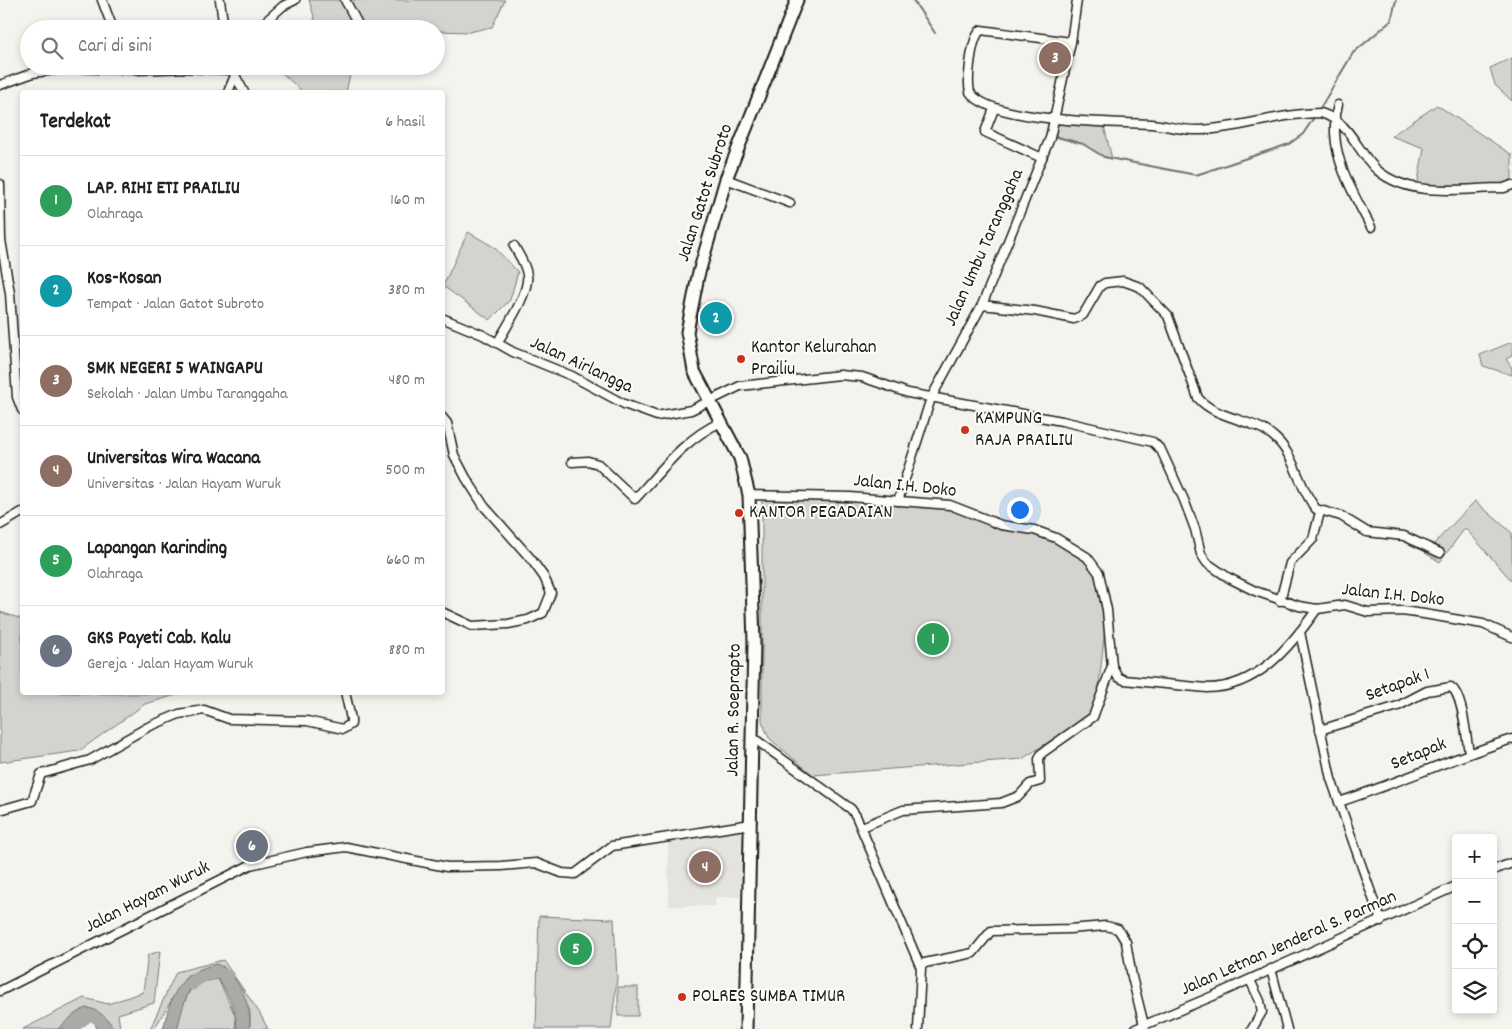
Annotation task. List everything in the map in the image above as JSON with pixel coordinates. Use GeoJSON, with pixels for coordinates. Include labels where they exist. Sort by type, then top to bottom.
{"type":"FeatureCollection","features":[{"type":"Feature","properties":{"kind":"highway","name":"Jalan Gatot Subroto"},"geometry":{"type":"LineString","coordinates":[[709,401],[690,357],[688,322],[698,276],[726,179],[796,0]]}},
{"type":"Feature","properties":{"kind":"highway","name":"Jalan R. Soeprapto"},"geometry":{"type":"LineString","coordinates":[[709,401],[740,458],[749,495],[754,642],[746,1029]]}},
{"type":"Feature","properties":{"kind":"street"},"geometry":{"type":"LineString","coordinates":[[102,0],[110,20]]}},
{"type":"Feature","properties":{"kind":"street"},"geometry":{"type":"LineString","coordinates":[[220,0],[223,20]]}},
{"type":"Feature","properties":{"kind":"street"},"geometry":{"type":"LineString","coordinates":[[267,20],[283,6],[295,0]]}},
{"type":"Feature","properties":{"kind":"street"},"geometry":{"type":"LineString","coordinates":[[345,0],[356,20]]}},
{"type":"Feature","properties":{"kind":"street","name":"Jalan Umbu Taranggaha"},"geometry":{"type":"LineString","coordinates":[[898,501],[931,398],[982,305],[1050,136],[1071,42],[1077,0]]}},
{"type":"Feature","properties":{"kind":"street"},"geometry":{"type":"LineString","coordinates":[[1071,42],[988,30],[978,32],[968,86],[970,92],[977,101],[994,109],[1055,119],[1169,126],[1200,130],[1309,113],[1321,113],[1335,118],[1377,170],[1408,187],[1504,188],[1512,185]]}},
{"type":"Feature","properties":{"kind":"street"},"geometry":{"type":"LineString","coordinates":[[0,85],[27,75]]}},
{"type":"Feature","properties":{"kind":"street"},"geometry":{"type":"LineString","coordinates":[[233,75],[243,90]]}},
{"type":"Feature","properties":{"kind":"street"},"geometry":{"type":"LineString","coordinates":[[229,90],[234,78]]}},
{"type":"Feature","properties":{"kind":"street"},"geometry":{"type":"LineString","coordinates":[[1338,105],[1335,118],[1336,143],[1340,165],[1371,227]]}},
{"type":"Feature","properties":{"kind":"street"},"geometry":{"type":"LineString","coordinates":[[994,109],[985,132],[1042,158]]}},
{"type":"Feature","properties":{"kind":"street"},"geometry":{"type":"LineString","coordinates":[[726,179],[790,203]]}},
{"type":"Feature","properties":{"kind":"street"},"geometry":{"type":"LineString","coordinates":[[0,184],[1,240],[10,293],[17,397],[20,405]]}},
{"type":"Feature","properties":{"kind":"street"},"geometry":{"type":"LineString","coordinates":[[498,342],[528,279],[526,267],[514,246]]}},
{"type":"Feature","properties":{"kind":"street"},"geometry":{"type":"LineString","coordinates":[[982,305],[1035,311],[1074,319],[1083,315],[1100,286],[1105,283],[1123,281],[1140,286],[1168,316],[1198,398],[1207,407],[1272,434],[1288,454],[1312,504],[1320,512],[1341,516],[1367,532],[1407,537],[1440,553]]}},
{"type":"Feature","properties":{"kind":"street","name":"Jalan Airlangga"},"geometry":{"type":"LineString","coordinates":[[445,319],[498,342],[513,352],[572,376],[643,413],[657,416],[698,408],[740,386],[840,375],[862,377],[908,393],[931,398],[1062,421],[1156,443],[1184,500],[1195,529],[1201,554],[1207,563],[1229,578],[1280,601]]}},
{"type":"Feature","properties":{"kind":"street"},"geometry":{"type":"LineString","coordinates":[[445,420],[454,455],[466,478],[484,506],[531,559],[544,577],[551,593],[543,612],[528,620],[472,626],[445,613]]}},
{"type":"Feature","properties":{"kind":"street"},"geometry":{"type":"LineString","coordinates":[[572,462],[598,464],[635,498],[684,445],[706,429],[721,422]]}},
{"type":"Feature","properties":{"kind":"street","name":"Jalan I.H. Doko"},"geometry":{"type":"LineString","coordinates":[[749,495],[830,496],[950,505],[1001,525],[1044,532],[1087,558],[1094,565],[1104,587],[1112,666],[1114,673],[1124,680],[1217,688],[1251,677],[1279,656],[1300,632],[1316,609],[1355,606],[1368,612],[1402,611],[1424,614],[1483,624],[1512,637]]}},
{"type":"Feature","properties":{"kind":"street"},"geometry":{"type":"LineString","coordinates":[[1316,609],[1280,601],[1290,563],[1313,539],[1320,512]]}},
{"type":"Feature","properties":{"kind":"street"},"geometry":{"type":"LineString","coordinates":[[0,525],[20,513]]}},
{"type":"Feature","properties":{"kind":"street"},"geometry":{"type":"LineString","coordinates":[[1300,632],[1320,730],[1338,802],[1381,921]]}},
{"type":"Feature","properties":{"kind":"street"},"geometry":{"type":"LineString","coordinates":[[862,827],[903,810],[1001,803],[1019,796],[1030,784],[1040,781],[1039,760],[1042,753],[1093,717],[1112,666]]}},
{"type":"Feature","properties":{"kind":"street","name":"Setapak 1"},"geometry":{"type":"LineString","coordinates":[[1320,730],[1398,706],[1427,691],[1451,687],[1455,690],[1459,699],[1469,752]]}},
{"type":"Feature","properties":{"kind":"street"},"geometry":{"type":"LineString","coordinates":[[0,810],[32,801],[39,778],[45,772],[90,760],[148,727],[179,714],[204,710],[235,720],[306,721],[338,728],[347,728],[351,724],[351,719],[346,695]]}},
{"type":"Feature","properties":{"kind":"street"},"geometry":{"type":"LineString","coordinates":[[752,737],[851,809],[862,827],[920,964],[922,975],[918,1029]]}},
{"type":"Feature","properties":{"kind":"street","name":"Setapak"},"geometry":{"type":"LineString","coordinates":[[1338,802],[1388,785],[1469,752],[1512,739]]}},
{"type":"Feature","properties":{"kind":"street","name":"Jalan Hayam Wuruk"},"geometry":{"type":"LineString","coordinates":[[0,991],[261,861],[326,848],[346,847],[447,867],[536,863],[562,873],[575,874],[612,846],[751,824]]}},
{"type":"Feature","properties":{"kind":"street"},"geometry":{"type":"LineString","coordinates":[[1497,869],[1512,864]]}},
{"type":"Feature","properties":{"kind":"street","name":"Jalan Letnan Jenderal S. Parman"},"geometry":{"type":"LineString","coordinates":[[1135,1029],[1250,980],[1452,888]]}},
{"type":"Feature","properties":{"kind":"street"},"geometry":{"type":"LineString","coordinates":[[920,964],[973,953],[991,931],[1106,926],[1114,928],[1122,934],[1126,942],[1132,977],[1144,1025]]}},
{"type":"Feature","properties":{"kind":"street"},"geometry":{"type":"LineString","coordinates":[[1271,969],[1287,1029]]}},
{"type":"Feature","properties":{"kind":"street"},"geometry":{"type":"LineString","coordinates":[[1250,980],[1260,1001],[1262,1012],[1252,1029]]}},
{"type":"Feature","properties":{"kind":"shaded area"},"geometry":{"type":"Polygon","coordinates":[[[309,0],[505,0],[492,27],[469,32],[445,31],[445,20],[315,20],[309,0]]]}},
{"type":"Feature","properties":{"kind":"shaded area"},"geometry":{"type":"Polygon","coordinates":[[[1051,48],[1063,50],[1058,69],[1047,66],[1051,48]]]}},
{"type":"Feature","properties":{"kind":"shaded area"},"geometry":{"type":"Polygon","coordinates":[[[1512,58],[1512,101],[1495,85],[1490,68],[1512,58]]]}},
{"type":"Feature","properties":{"kind":"shaded area"},"geometry":{"type":"Polygon","coordinates":[[[284,75],[350,75],[346,90],[301,90],[284,75]]]}},
{"type":"Feature","properties":{"kind":"shaded area"},"geometry":{"type":"Polygon","coordinates":[[[1437,105],[1512,155],[1512,183],[1506,185],[1417,186],[1424,148],[1391,136],[1437,105]]]}},
{"type":"Feature","properties":{"kind":"shaded area"},"geometry":{"type":"Polygon","coordinates":[[[1054,120],[1104,126],[1112,159],[1104,157],[1083,144],[1051,136],[1054,120]]]}},
{"type":"Feature","properties":{"kind":"shaded area"},"geometry":{"type":"Polygon","coordinates":[[[468,232],[494,247],[518,272],[510,300],[490,320],[445,287],[445,282],[468,232]]]}},
{"type":"Feature","properties":{"kind":"shaded area"},"geometry":{"type":"Polygon","coordinates":[[[1512,342],[1512,356],[1506,359],[1512,368],[1512,375],[1483,366],[1480,355],[1512,342]]]}},
{"type":"Feature","properties":{"kind":"shaded area"},"geometry":{"type":"Polygon","coordinates":[[[762,499],[847,501],[960,510],[999,530],[1041,533],[1068,549],[1094,569],[1098,580],[1105,627],[1097,705],[1088,717],[1022,759],[813,775],[769,738],[762,721],[762,499]]]}},
{"type":"Feature","properties":{"kind":"shaded area"},"geometry":{"type":"Polygon","coordinates":[[[1475,501],[1512,533],[1512,581],[1465,528],[1440,562],[1425,553],[1475,501]]]}},
{"type":"Feature","properties":{"kind":"shaded area"},"geometry":{"type":"Polygon","coordinates":[[[0,612],[20,618],[20,695],[176,695],[145,704],[79,751],[0,762],[0,612]]]}},
{"type":"Feature","properties":{"kind":"shaded area"},"geometry":{"type":"Polygon","coordinates":[[[742,830],[740,897],[715,897],[716,906],[669,906],[668,838],[742,830]]]}},
{"type":"Feature","properties":{"kind":"shaded area"},"geometry":{"type":"Polygon","coordinates":[[[539,916],[614,919],[617,979],[611,1029],[536,1029],[539,916]]]}},
{"type":"Feature","properties":{"kind":"shaded area"},"geometry":{"type":"Polygon","coordinates":[[[160,951],[154,1003],[118,1014],[120,1029],[109,1029],[86,1008],[59,1029],[23,1029],[84,998],[108,1004],[143,992],[148,955],[160,951]]]}},
{"type":"Feature","properties":{"kind":"shaded area"},"geometry":{"type":"Polygon","coordinates":[[[223,960],[259,1012],[268,1029],[250,1029],[250,1011],[223,966],[187,975],[154,1029],[150,1029],[176,972],[223,960]]]}},
{"type":"Feature","properties":{"kind":"shaded area"},"geometry":{"type":"Polygon","coordinates":[[[216,964],[231,974],[242,991],[249,1011],[249,1029],[237,1029],[235,1013],[214,973],[198,979],[192,986],[184,1003],[177,1029],[163,1029],[174,995],[185,979],[203,968],[216,964]]]}},
{"type":"Feature","properties":{"kind":"shaded area"},"geometry":{"type":"Polygon","coordinates":[[[218,979],[235,1015],[236,1029],[172,1029],[193,984],[218,979]]]}},
{"type":"Feature","properties":{"kind":"shaded area"},"geometry":{"type":"Polygon","coordinates":[[[618,987],[638,987],[638,1016],[618,1016],[618,987]]]}},
{"type":"Feature","properties":{"kind":"shaded area"},"geometry":{"type":"Polygon","coordinates":[[[90,1008],[102,1015],[114,1029],[97,1029],[93,1018],[86,1017],[72,1029],[58,1029],[76,1013],[90,1008]]]}},
{"type":"Feature","properties":{"kind":"waterway"},"geometry":{"type":"LineString","coordinates":[[913,0],[935,33]]}},
{"type":"Feature","properties":{"kind":"waterway"},"geometry":{"type":"LineString","coordinates":[[1319,110],[1353,53],[1391,21],[1396,0]]}},
{"type":"Feature","properties":{"kind":"waterway"},"geometry":{"type":"LineString","coordinates":[[1054,136],[1083,144],[1104,157],[1196,175],[1289,144],[1303,134],[1315,116]]}},
{"type":"Feature","properties":{"kind":"waterway"},"geometry":{"type":"LineString","coordinates":[[192,985],[199,979],[209,975],[224,974],[229,976]]}},
{"type":"Feature","properties":{"kind":"waterway"},"geometry":{"type":"LineString","coordinates":[[72,1029],[90,1015],[101,1021],[106,1029]]}},
{"type":"Feature","properties":{"kind":"place","name":"SMK NEGERI 5 WAINGAPU"},"geometry":{"type":"Point","coordinates":[1055,58]}},
{"type":"Feature","properties":{"kind":"place","name":"Kos-Kosan"},"geometry":{"type":"Point","coordinates":[716,318]}},
{"type":"Feature","properties":{"kind":"place","name":"Kantor Kelurahan Prailiu"},"geometry":{"type":"Point","coordinates":[741,359]}},
{"type":"Feature","properties":{"kind":"place","name":"KAMPUNG RAJA PRAILIU"},"geometry":{"type":"Point","coordinates":[965,430]}},
{"type":"Feature","properties":{"kind":"place","name":"KANTOR PEGADAIAN"},"geometry":{"type":"Point","coordinates":[739,513]}},
{"type":"Feature","properties":{"kind":"place","name":"LAP. RIHI ETI PRAILIU"},"geometry":{"type":"Point","coordinates":[933,639]}},
{"type":"Feature","properties":{"kind":"place","name":"GKS Payeti Cab. Kalu"},"geometry":{"type":"Point","coordinates":[252,846]}},
{"type":"Feature","properties":{"kind":"place","name":"Universitas Wira Wacana"},"geometry":{"type":"Point","coordinates":[705,867]}},
{"type":"Feature","properties":{"kind":"place","name":"Lapangan Karinding"},"geometry":{"type":"Point","coordinates":[576,949]}},
{"type":"Feature","properties":{"kind":"place","name":"POLRES SUMBA TIMUR"},"geometry":{"type":"Point","coordinates":[682,997]}}]}
